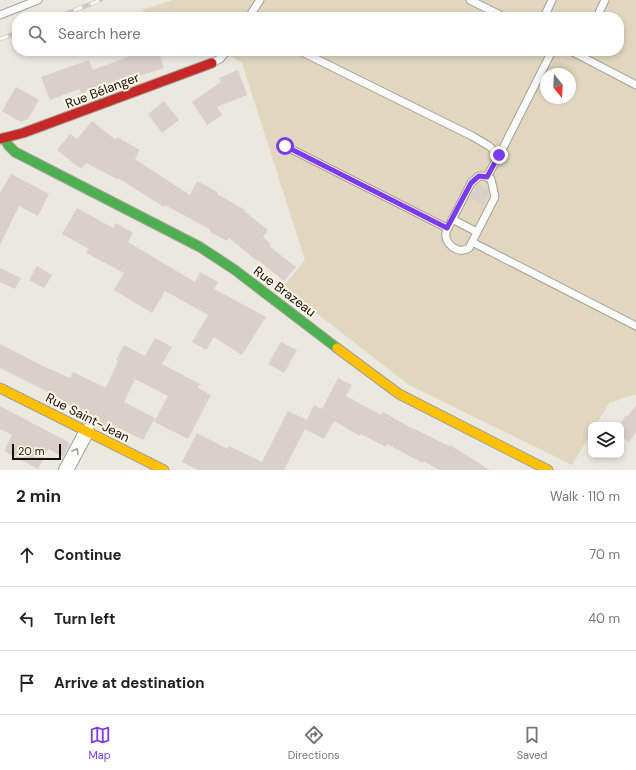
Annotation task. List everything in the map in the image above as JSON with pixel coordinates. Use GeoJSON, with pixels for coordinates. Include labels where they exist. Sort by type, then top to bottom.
{"type":"FeatureCollection","features":[{"type":"Feature","properties":{"kind":"street","name":"Rue Bélanger"},"geometry":{"type":"LineString","coordinates":[[2,139],[23,134],[212,63]]}},
{"type":"Feature","properties":{"kind":"street","name":"Rue Brazeau"},"geometry":{"type":"LineString","coordinates":[[2,139],[12,149],[21,155],[200,248],[222,261],[399,394],[548,470]]}},
{"type":"Feature","properties":{"kind":"street","name":"Rue Saint-Jean"},"geometry":{"type":"LineString","coordinates":[[0,388],[164,470]]}},
{"type":"Feature","properties":{"kind":"street"},"geometry":{"type":"LineString","coordinates":[[66,470],[86,431]]}},
{"type":"Feature","properties":{"kind":"lane"},"geometry":{"type":"LineString","coordinates":[[0,15],[38,0]]}},
{"type":"Feature","properties":{"kind":"lane"},"geometry":{"type":"LineString","coordinates":[[252,12],[260,0]]}},
{"type":"Feature","properties":{"kind":"lane"},"geometry":{"type":"LineString","coordinates":[[470,0],[494,12]]}},
{"type":"Feature","properties":{"kind":"lane"},"geometry":{"type":"LineString","coordinates":[[546,12],[552,0]]}},
{"type":"Feature","properties":{"kind":"lane"},"geometry":{"type":"LineString","coordinates":[[599,12],[605,0]]}},
{"type":"Feature","properties":{"kind":"lane"},"geometry":{"type":"LineString","coordinates":[[212,63],[220,59],[222,56]]}},
{"type":"Feature","properties":{"kind":"lane"},"geometry":{"type":"LineString","coordinates":[[310,56],[472,136],[489,146],[499,155]]}},
{"type":"Feature","properties":{"kind":"lane"},"geometry":{"type":"LineString","coordinates":[[487,177],[549,56]]}},
{"type":"Feature","properties":{"kind":"lane"},"geometry":{"type":"LineString","coordinates":[[582,56],[636,85]]}},
{"type":"Feature","properties":{"kind":"lane"},"geometry":{"type":"LineString","coordinates":[[285,146],[447,228]]}},
{"type":"Feature","properties":{"kind":"lane"},"geometry":{"type":"LineString","coordinates":[[479,176],[491,179],[495,197],[472,242],[466,250],[454,248],[445,236],[452,219],[471,183],[479,176]]}},
{"type":"Feature","properties":{"kind":"lane"},"geometry":{"type":"LineString","coordinates":[[452,219],[477,232]]}},
{"type":"Feature","properties":{"kind":"lane"},"geometry":{"type":"LineString","coordinates":[[472,242],[636,326]]}},
{"type":"Feature","properties":{"kind":"shaded area"},"geometry":{"type":"Polygon","coordinates":[[[173,0],[636,0],[636,394],[609,403],[598,422],[588,422],[588,438],[572,465],[409,385],[283,287],[305,260],[242,63],[231,56],[624,56],[624,12],[146,12],[142,10],[173,0]]]}},
{"type":"Feature","properties":{"kind":"building"},"geometry":{"type":"Polygon","coordinates":[[[131,56],[160,56],[164,68],[124,81],[128,76],[81,94],[79,89],[50,100],[41,77],[89,60],[93,70],[131,56]]]}},
{"type":"Feature","properties":{"kind":"building"},"geometry":{"type":"Polygon","coordinates":[[[238,70],[247,95],[217,107],[222,115],[207,125],[192,102],[221,82],[219,78],[238,70]]]}},
{"type":"Feature","properties":{"kind":"building"},"geometry":{"type":"Polygon","coordinates":[[[16,87],[39,100],[28,119],[21,122],[2,111],[16,87]]]}},
{"type":"Feature","properties":{"kind":"building"},"geometry":{"type":"Polygon","coordinates":[[[164,101],[179,120],[162,133],[148,114],[164,101]]]}},
{"type":"Feature","properties":{"kind":"building"},"geometry":{"type":"Polygon","coordinates":[[[92,121],[116,140],[117,137],[140,150],[135,159],[190,195],[197,181],[218,192],[217,194],[245,210],[244,211],[268,230],[263,237],[271,244],[269,246],[296,267],[284,281],[229,238],[227,241],[210,232],[211,230],[165,205],[164,207],[118,178],[117,179],[86,163],[81,169],[57,150],[70,134],[77,139],[92,121]]]}},
{"type":"Feature","properties":{"kind":"building"},"geometry":{"type":"Polygon","coordinates":[[[11,174],[49,194],[38,216],[19,206],[0,245],[0,193],[11,174]]]}},
{"type":"Feature","properties":{"kind":"building"},"geometry":{"type":"Polygon","coordinates":[[[477,184],[488,189],[489,194],[483,205],[470,198],[477,184]]]}},
{"type":"Feature","properties":{"kind":"building"},"geometry":{"type":"Polygon","coordinates":[[[77,208],[113,228],[116,223],[133,233],[128,242],[195,282],[200,272],[218,282],[214,289],[266,317],[242,355],[214,337],[206,350],[192,342],[208,315],[165,291],[152,313],[114,290],[124,273],[86,253],[89,249],[62,234],[77,208]]]}},
{"type":"Feature","properties":{"kind":"building"},"geometry":{"type":"Polygon","coordinates":[[[37,266],[52,275],[44,288],[29,280],[37,266]]]}},
{"type":"Feature","properties":{"kind":"building"},"geometry":{"type":"Polygon","coordinates":[[[0,268],[21,278],[15,289],[0,282],[0,268]]]}},
{"type":"Feature","properties":{"kind":"building"},"geometry":{"type":"Polygon","coordinates":[[[155,338],[172,347],[162,364],[200,384],[198,388],[211,395],[188,439],[154,422],[168,396],[135,379],[124,402],[155,418],[143,440],[113,425],[111,429],[91,419],[92,417],[59,401],[60,398],[0,368],[0,344],[70,378],[73,372],[106,388],[118,361],[116,360],[124,345],[145,356],[155,338]]]}},
{"type":"Feature","properties":{"kind":"building"},"geometry":{"type":"Polygon","coordinates":[[[281,342],[297,350],[284,373],[268,364],[281,342]]]}},
{"type":"Feature","properties":{"kind":"building"},"geometry":{"type":"Polygon","coordinates":[[[338,378],[352,385],[346,396],[381,415],[383,412],[415,430],[449,446],[450,445],[490,470],[439,470],[424,461],[423,463],[387,444],[386,447],[361,434],[360,436],[334,421],[324,439],[305,429],[284,470],[198,470],[182,462],[197,433],[228,449],[229,446],[262,462],[288,411],[307,420],[314,405],[322,409],[338,378]]]}},
{"type":"Feature","properties":{"kind":"building"},"geometry":{"type":"Polygon","coordinates":[[[636,405],[636,432],[629,442],[624,439],[624,422],[622,422],[626,415],[628,416],[636,405]]]}},
{"type":"Feature","properties":{"kind":"building"},"geometry":{"type":"Polygon","coordinates":[[[0,406],[70,443],[63,457],[48,449],[38,469],[4,451],[12,435],[0,429],[0,406]]]}},
{"type":"Feature","properties":{"kind":"railway"},"geometry":{"type":"LineString","coordinates":[[70,12],[101,0]]}},
{"type":"Feature","properties":{"kind":"railway"},"geometry":{"type":"LineString","coordinates":[[0,39],[12,35]]}},
{"type":"Feature","properties":{"kind":"traffic: fast"},"geometry":{"type":"LineString","coordinates":[[4,138],[15,152],[200,247],[235,270],[337,348]]}},
{"type":"Feature","properties":{"kind":"traffic: slow"},"geometry":{"type":"LineString","coordinates":[[337,348],[399,394],[548,470]]}},
{"type":"Feature","properties":{"kind":"traffic: slow"},"geometry":{"type":"LineString","coordinates":[[0,388],[164,470]]}},
{"type":"Feature","properties":{"kind":"traffic: jam"},"geometry":{"type":"LineString","coordinates":[[0,139],[23,133],[212,63]]}},
{"type":"Feature","properties":{"kind":"route"},"geometry":{"type":"LineString","coordinates":[[285,146],[447,228],[471,183],[479,176],[487,177],[499,155]]}}]}
